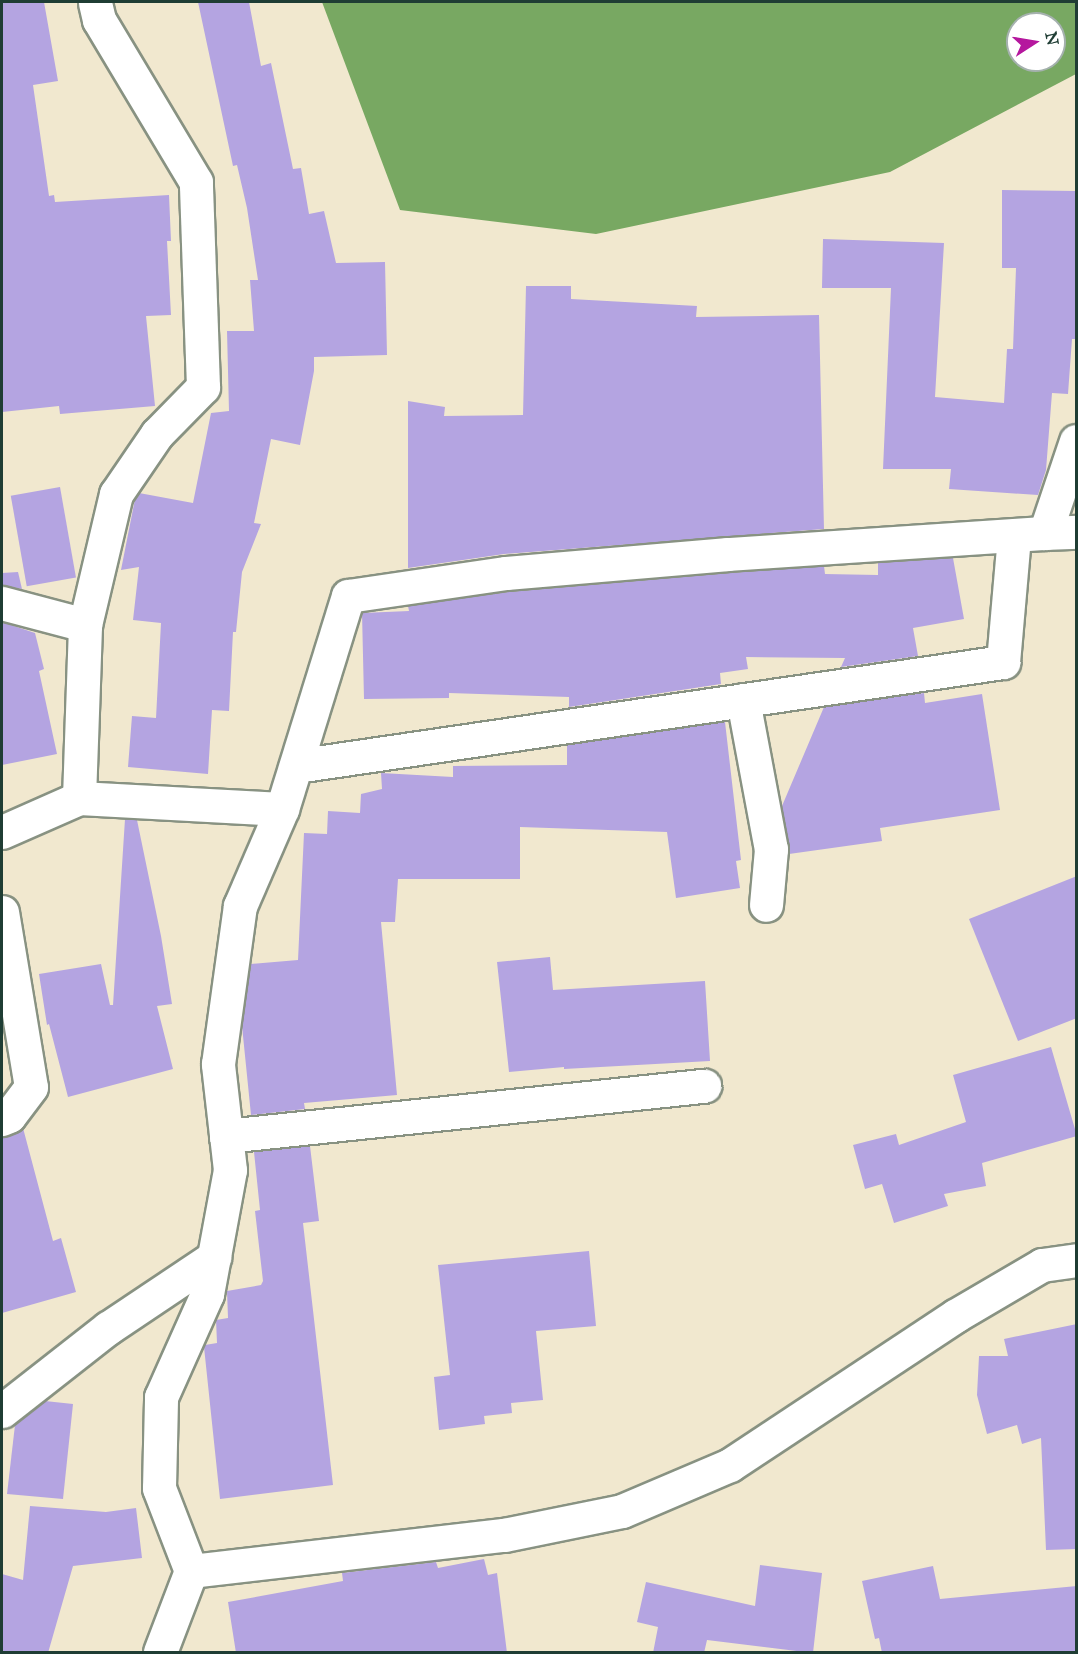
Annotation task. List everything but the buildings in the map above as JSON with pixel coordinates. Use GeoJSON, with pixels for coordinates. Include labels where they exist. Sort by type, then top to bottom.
{"type":"FeatureCollection","features":[{"type":"Feature","properties":{"kind":"street"},"geometry":{"type":"LineString","coordinates":[[79,798],[85,625],[116,494],[157,434],[203,387],[196,182],[99,20],[95,2]]}},
{"type":"Feature","properties":{"kind":"street"},"geometry":{"type":"LineString","coordinates":[[296,766],[1003,662],[1077,441]]}},
{"type":"Feature","properties":{"kind":"street"},"geometry":{"type":"LineString","coordinates":[[160,1653],[190,1571],[159,1488],[161,1397],[207,1294],[230,1170],[218,1064],[240,906],[282,809],[348,596],[506,573],[728,554],[1045,533]]}},
{"type":"Feature","properties":{"kind":"street"},"geometry":{"type":"LineString","coordinates":[[2,603],[85,625]]}},
{"type":"Feature","properties":{"kind":"street"},"geometry":{"type":"LineString","coordinates":[[743,700],[771,849],[766,905]]}},
{"type":"Feature","properties":{"kind":"street"},"geometry":{"type":"LineString","coordinates":[[2,832],[79,798],[282,809]]}},
{"type":"Feature","properties":{"kind":"street"},"geometry":{"type":"LineString","coordinates":[[2,912],[31,1088],[9,1116],[2,1119]]}},
{"type":"Feature","properties":{"kind":"street"},"geometry":{"type":"LineString","coordinates":[[226,1136],[704,1086]]}},
{"type":"Feature","properties":{"kind":"street"},"geometry":{"type":"LineString","coordinates":[[2,1411],[108,1328],[214,1257]]}},
{"type":"Feature","properties":{"kind":"street"},"geometry":{"type":"LineString","coordinates":[[190,1571],[504,1535],[622,1511],[730,1465],[955,1316],[1042,1265],[1077,1260]]}},
{"type":"Feature","properties":{"kind":"green space"},"geometry":{"type":"Polygon","coordinates":[[[322,2],[1076,2],[1076,74],[890,172],[596,234],[400,210],[322,2]]]}}]}
